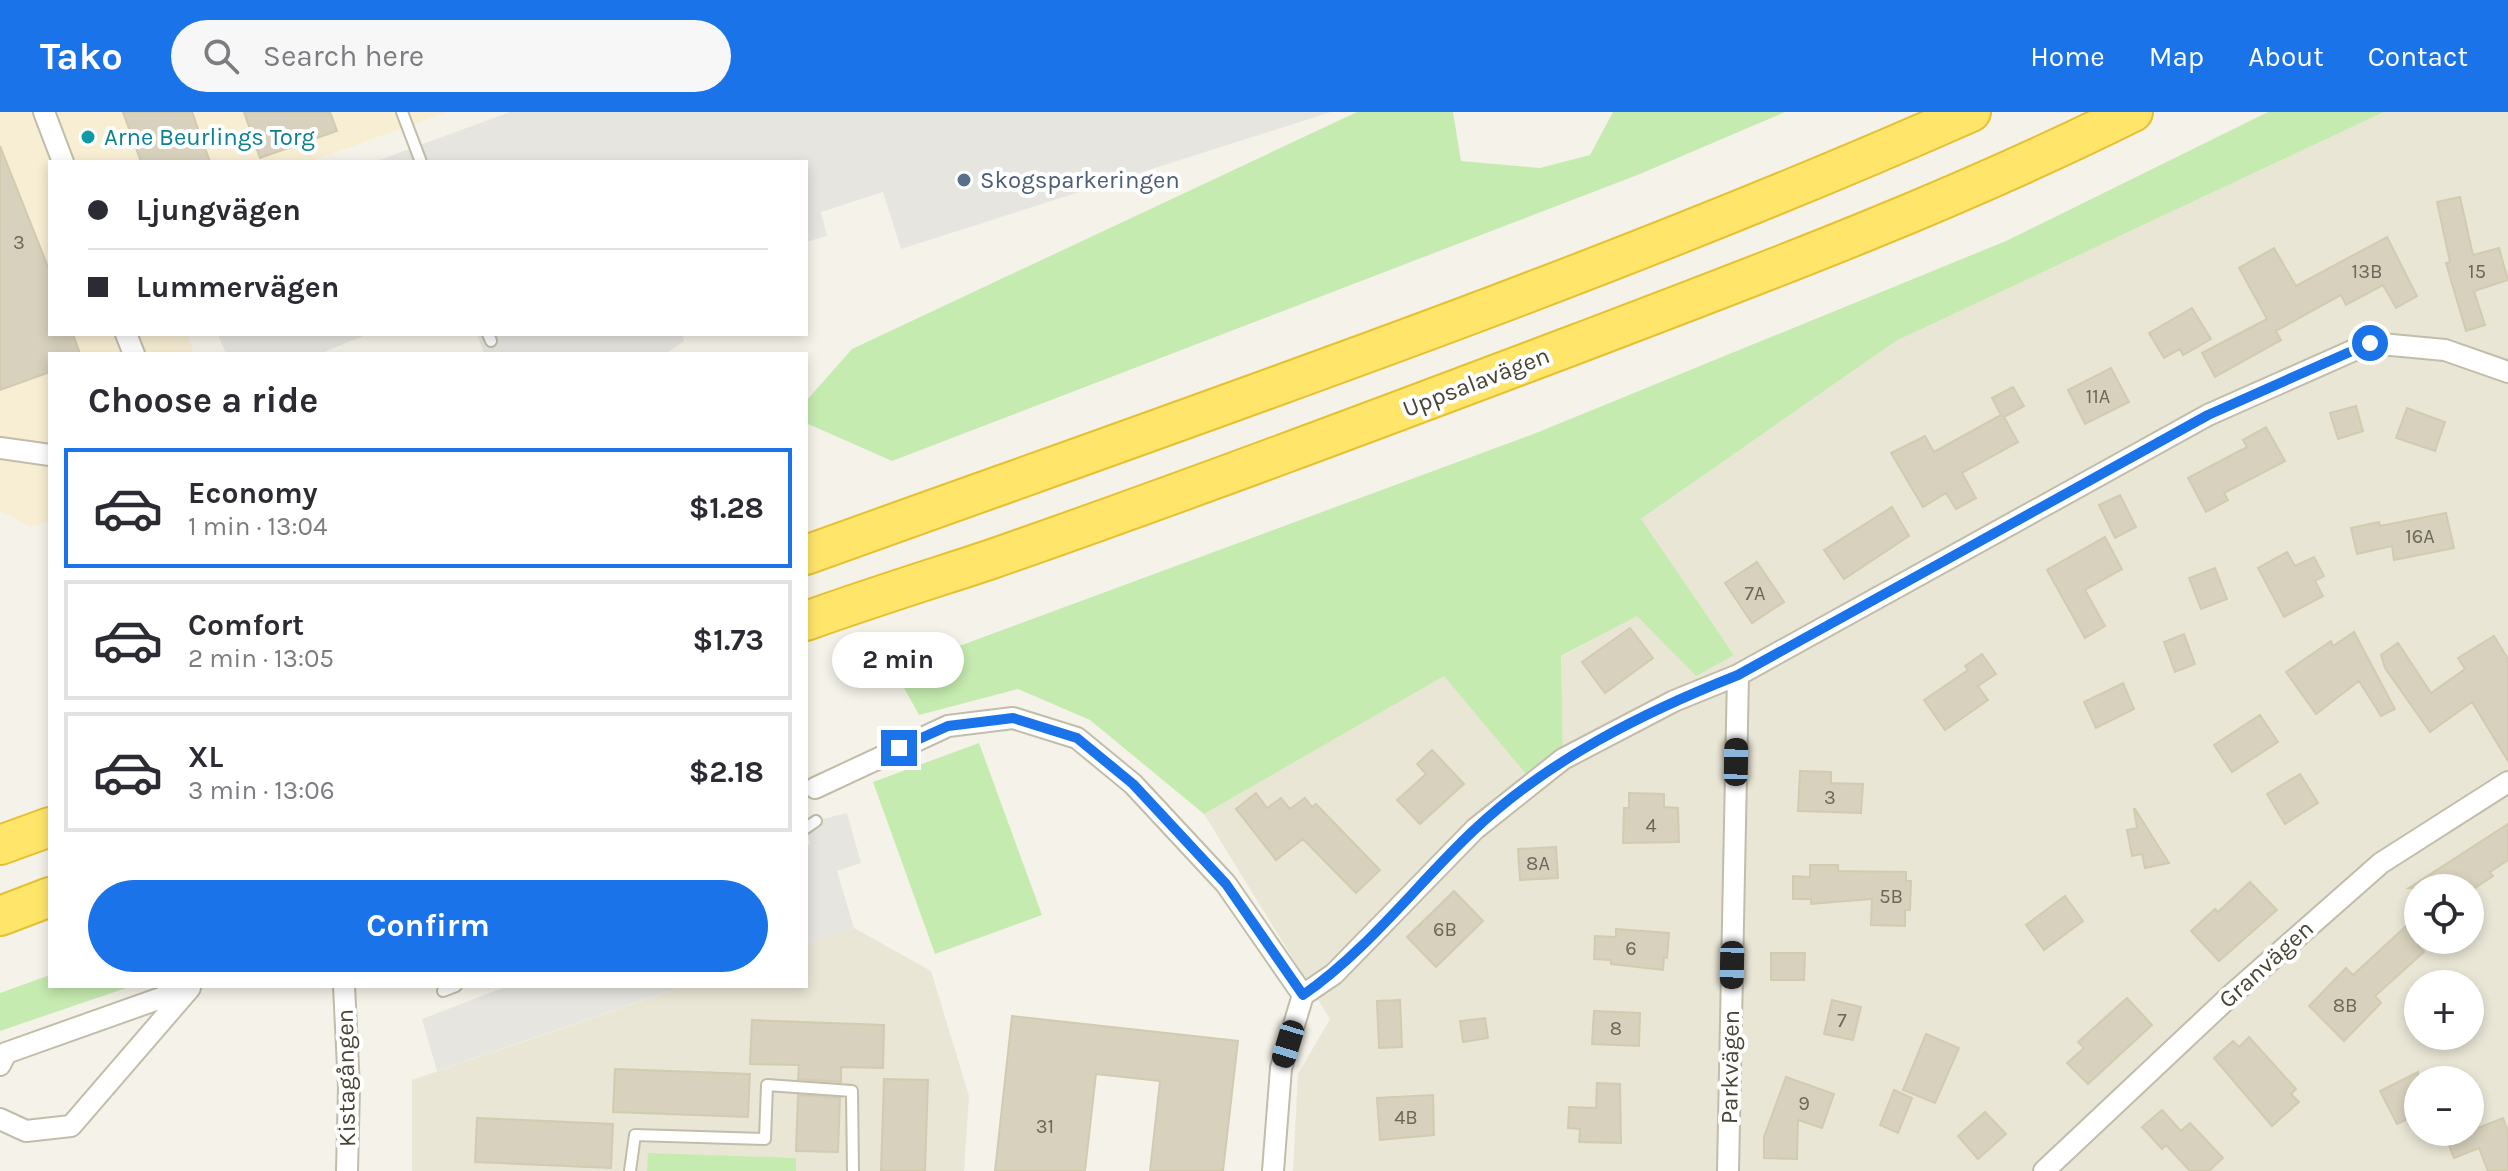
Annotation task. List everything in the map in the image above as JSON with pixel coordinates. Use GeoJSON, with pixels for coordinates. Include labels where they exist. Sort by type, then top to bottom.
{"type":"FeatureCollection","features":[{"type":"Feature","properties":{"kind":"highway"},"geometry":{"type":"LineString","coordinates":[[808,554],[1362,354],[1739,212],[1971,112]]}},
{"type":"Feature","properties":{"kind":"highway","name":"Uppsalavägen"},"geometry":{"type":"LineString","coordinates":[[808,620],[987,560],[1380,418],[1741,281],[1920,209],[2133,112]]}},
{"type":"Feature","properties":{"kind":"highway"},"geometry":{"type":"LineString","coordinates":[[0,845],[48,828]]}},
{"type":"Feature","properties":{"kind":"highway"},"geometry":{"type":"LineString","coordinates":[[0,916],[48,898]]}},
{"type":"Feature","properties":{"kind":"street"},"geometry":{"type":"LineString","coordinates":[[44,112],[62,160]]}},
{"type":"Feature","properties":{"kind":"street"},"geometry":{"type":"LineString","coordinates":[[1273,1171],[1281,1068],[1303,995],[1334,974],[1475,829],[1563,759],[1674,701],[1738,675],[2208,415],[2370,343],[2445,350],[2508,372]]}},
{"type":"Feature","properties":{"kind":"street"},"geometry":{"type":"LineString","coordinates":[[0,448],[48,455]]}},
{"type":"Feature","properties":{"kind":"street","name":"Parkvägen"},"geometry":{"type":"LineString","coordinates":[[1728,1171],[1738,675]]}},
{"type":"Feature","properties":{"kind":"street"},"geometry":{"type":"LineString","coordinates":[[815,788],[948,726],[1013,718],[1077,738],[1133,784],[1226,884],[1303,995]]}},
{"type":"Feature","properties":{"kind":"street","name":"Granvägen"},"geometry":{"type":"LineString","coordinates":[[2044,1171],[2229,997],[2381,863],[2508,782]]}},
{"type":"Feature","properties":{"kind":"street"},"geometry":{"type":"LineString","coordinates":[[0,1065],[6,1053],[190,988]]}},
{"type":"Feature","properties":{"kind":"street"},"geometry":{"type":"LineString","coordinates":[[0,1119],[26,1131],[71,1126],[192,988]]}},
{"type":"Feature","properties":{"kind":"street","name":"Kistagången"},"geometry":{"type":"LineString","coordinates":[[344,988],[349,1088],[347,1171]]}},
{"type":"Feature","properties":{"kind":"lane"},"geometry":{"type":"LineString","coordinates":[[402,112],[420,160]]}},
{"type":"Feature","properties":{"kind":"lane"},"geometry":{"type":"LineString","coordinates":[[808,827],[816,821]]}},
{"type":"Feature","properties":{"kind":"lane"},"geometry":{"type":"LineString","coordinates":[[443,991],[451,988]]}},
{"type":"Feature","properties":{"kind":"lane"},"geometry":{"type":"LineString","coordinates":[[630,1171],[635,1135],[765,1139],[767,1085],[852,1091],[853,1171]]}},
{"type":"Feature","properties":{"kind":"shaded area"},"geometry":{"type":"Polygon","coordinates":[[[0,112],[448,112],[314,160],[48,160],[48,336],[188,336],[193,352],[48,352],[48,521],[31,527],[0,511],[0,112]]]}},
{"type":"Feature","properties":{"kind":"shaded area","name":"Skogsparkeringen"},"geometry":{"type":"Polygon","coordinates":[[[510,112],[1331,112],[901,249],[883,192],[821,212],[827,236],[808,241],[808,160],[379,160],[510,112]]]}},
{"type":"Feature","properties":{"kind":"shaded area"},"geometry":{"type":"Polygon","coordinates":[[[2384,112],[2508,112],[2508,1171],[1293,1171],[1298,1074],[1330,1019],[1204,814],[1444,675],[1527,774],[1563,753],[1561,657],[1637,615],[1695,675],[1734,655],[1640,520],[1896,341],[2384,112]]]}},
{"type":"Feature","properties":{"kind":"shaded area"},"geometry":{"type":"Polygon","coordinates":[[[219,336],[363,336],[324,352],[225,352],[219,336]]]}},
{"type":"Feature","properties":{"kind":"shaded area"},"geometry":{"type":"Polygon","coordinates":[[[478,336],[683,336],[684,341],[668,352],[483,352],[478,336]]]}},
{"type":"Feature","properties":{"kind":"shaded area"},"geometry":{"type":"Polygon","coordinates":[[[847,813],[861,863],[837,871],[854,928],[808,943],[810,844],[808,823],[847,813]]]}},
{"type":"Feature","properties":{"kind":"shaded area"},"geometry":{"type":"Polygon","coordinates":[[[854,928],[931,971],[969,1096],[964,1171],[412,1171],[412,1080],[679,988],[808,988],[808,943],[854,928]]]}},
{"type":"Feature","properties":{"kind":"shaded area"},"geometry":{"type":"Polygon","coordinates":[[[503,988],[678,988],[437,1071],[422,1019],[503,988]]]}},
{"type":"Feature","properties":{"kind":"green space"},"geometry":{"type":"Polygon","coordinates":[[[1357,112],[1453,112],[1461,161],[1540,168],[1590,155],[1613,112],[1785,112],[1640,174],[892,461],[808,424],[808,399],[852,349],[1357,112]]]}},
{"type":"Feature","properties":{"kind":"green space"},"geometry":{"type":"Polygon","coordinates":[[[2268,112],[2384,112],[1896,341],[1641,519],[1734,655],[1696,676],[1637,616],[1561,656],[1563,753],[1527,775],[1444,676],[1204,814],[1090,720],[1018,689],[919,715],[894,670],[1536,433],[2006,241],[2268,112]]]}},
{"type":"Feature","properties":{"kind":"green space"},"geometry":{"type":"Polygon","coordinates":[[[979,743],[1042,915],[935,954],[873,782],[979,743]]]}},
{"type":"Feature","properties":{"kind":"green space"},"geometry":{"type":"Polygon","coordinates":[[[48,976],[48,988],[126,988],[0,1031],[0,993],[48,976]]]}},
{"type":"Feature","properties":{"kind":"green space"},"geometry":{"type":"Polygon","coordinates":[[[648,1153],[796,1158],[796,1171],[647,1171],[648,1153]]]}},
{"type":"Feature","properties":{"kind":"building"},"geometry":{"type":"Polygon","coordinates":[[[123,112],[192,112],[209,160],[140,160],[123,112]]]}},
{"type":"Feature","properties":{"kind":"building"},"geometry":{"type":"Polygon","coordinates":[[[244,112],[330,112],[337,131],[260,158],[244,112]]]}},
{"type":"Feature","properties":{"kind":"building"},"geometry":{"type":"Polygon","coordinates":[[[0,146],[48,267],[48,336],[74,336],[79,352],[48,352],[48,373],[0,390],[0,146]]]}},
{"type":"Feature","properties":{"kind":"building"},"geometry":{"type":"Polygon","coordinates":[[[2460,197],[2473,255],[2499,248],[2508,280],[2474,291],[2485,325],[2466,331],[2446,263],[2450,262],[2437,202],[2460,197]]]}},
{"type":"Feature","properties":{"kind":"building"},"geometry":{"type":"Polygon","coordinates":[[[2387,237],[2417,296],[2396,308],[2383,285],[2346,305],[2341,295],[2276,331],[2281,340],[2215,377],[2202,353],[2267,319],[2239,268],[2274,248],[2296,286],[2387,237]]]}},
{"type":"Feature","properties":{"kind":"building"},"geometry":{"type":"Polygon","coordinates":[[[2192,308],[2211,339],[2183,355],[2180,349],[2164,358],[2149,333],[2192,308]]]}},
{"type":"Feature","properties":{"kind":"building"},"geometry":{"type":"Polygon","coordinates":[[[2111,368],[2129,402],[2085,424],[2068,390],[2111,368]]]}},
{"type":"Feature","properties":{"kind":"building"},"geometry":{"type":"Polygon","coordinates":[[[2013,387],[2024,406],[2004,417],[2018,442],[1962,473],[1976,498],[1956,509],[1946,493],[1923,507],[1891,453],[1925,436],[1934,452],[2001,415],[1992,398],[2013,387]]]}},
{"type":"Feature","properties":{"kind":"building"},"geometry":{"type":"Polygon","coordinates":[[[2356,406],[2363,431],[2338,439],[2330,413],[2356,406]]]}},
{"type":"Feature","properties":{"kind":"building"},"geometry":{"type":"Polygon","coordinates":[[[2407,408],[2445,422],[2435,451],[2396,438],[2407,408]]]}},
{"type":"Feature","properties":{"kind":"building"},"geometry":{"type":"Polygon","coordinates":[[[2266,427],[2285,461],[2224,493],[2228,500],[2206,512],[2188,478],[2247,447],[2243,440],[2266,427]]]}},
{"type":"Feature","properties":{"kind":"building"},"geometry":{"type":"Polygon","coordinates":[[[2120,495],[2136,527],[2115,538],[2099,505],[2120,495]]]}},
{"type":"Feature","properties":{"kind":"building"},"geometry":{"type":"Polygon","coordinates":[[[1892,507],[1909,536],[1844,579],[1824,550],[1892,507]]]}},
{"type":"Feature","properties":{"kind":"building"},"geometry":{"type":"Polygon","coordinates":[[[2446,513],[2454,548],[2394,560],[2392,546],[2357,554],[2351,528],[2379,522],[2380,526],[2446,513]]]}},
{"type":"Feature","properties":{"kind":"building"},"geometry":{"type":"Polygon","coordinates":[[[2105,537],[2122,569],[2085,590],[2105,626],[2085,638],[2047,570],[2105,537]]]}},
{"type":"Feature","properties":{"kind":"building"},"geometry":{"type":"Polygon","coordinates":[[[2287,552],[2295,566],[2314,557],[2324,576],[2315,581],[2323,596],[2284,617],[2258,568],[2287,552]]]}},
{"type":"Feature","properties":{"kind":"building"},"geometry":{"type":"Polygon","coordinates":[[[1757,562],[1784,602],[1752,623],[1725,583],[1757,562]]]}},
{"type":"Feature","properties":{"kind":"building"},"geometry":{"type":"Polygon","coordinates":[[[2215,568],[2227,599],[2201,609],[2189,578],[2215,568]]]}},
{"type":"Feature","properties":{"kind":"building"},"geometry":{"type":"Polygon","coordinates":[[[1630,628],[1653,658],[1605,693],[1582,662],[1630,628]]]}},
{"type":"Feature","properties":{"kind":"building"},"geometry":{"type":"Polygon","coordinates":[[[2354,632],[2395,709],[2381,716],[2359,681],[2316,714],[2286,672],[2331,641],[2333,646],[2354,632]]]}},
{"type":"Feature","properties":{"kind":"building"},"geometry":{"type":"Polygon","coordinates":[[[2184,634],[2195,664],[2175,672],[2164,642],[2184,634]]]}},
{"type":"Feature","properties":{"kind":"building"},"geometry":{"type":"Polygon","coordinates":[[[2494,636],[2508,659],[2508,761],[2472,702],[2430,732],[2385,668],[2381,655],[2398,643],[2431,693],[2465,669],[2458,658],[2494,636]]]}},
{"type":"Feature","properties":{"kind":"building"},"geometry":{"type":"Polygon","coordinates":[[[1982,654],[1996,674],[1978,686],[1988,700],[1945,730],[1924,700],[1968,670],[1965,666],[1982,654]]]}},
{"type":"Feature","properties":{"kind":"building"},"geometry":{"type":"Polygon","coordinates":[[[2123,683],[2134,709],[2096,728],[2084,702],[2123,683]]]}},
{"type":"Feature","properties":{"kind":"building"},"geometry":{"type":"Polygon","coordinates":[[[2260,715],[2278,742],[2232,772],[2214,745],[2260,715]]]}},
{"type":"Feature","properties":{"kind":"building"},"geometry":{"type":"Polygon","coordinates":[[[1432,750],[1464,784],[1420,824],[1397,800],[1426,774],[1417,764],[1432,750]]]}},
{"type":"Feature","properties":{"kind":"building"},"geometry":{"type":"Polygon","coordinates":[[[1800,771],[1831,772],[1831,783],[1863,784],[1861,813],[1798,811],[1800,771]]]}},
{"type":"Feature","properties":{"kind":"building"},"geometry":{"type":"Polygon","coordinates":[[[2300,774],[2318,803],[2285,824],[2267,794],[2300,774]]]}},
{"type":"Feature","properties":{"kind":"building"},"geometry":{"type":"Polygon","coordinates":[[[1256,793],[1267,808],[1281,798],[1290,809],[1305,798],[1312,807],[1316,804],[1380,870],[1356,893],[1303,839],[1276,860],[1236,809],[1256,793]]]}},
{"type":"Feature","properties":{"kind":"building"},"geometry":{"type":"Polygon","coordinates":[[[1629,793],[1664,794],[1664,807],[1678,808],[1679,842],[1623,843],[1624,808],[1629,808],[1629,793]]]}},
{"type":"Feature","properties":{"kind":"building"},"geometry":{"type":"Polygon","coordinates":[[[2134,809],[2169,863],[2145,868],[2142,854],[2132,856],[2127,830],[2137,828],[2134,809]]]}},
{"type":"Feature","properties":{"kind":"building"},"geometry":{"type":"Polygon","coordinates":[[[2508,824],[2508,860],[2490,872],[2493,876],[2484,882],[2484,874],[2431,874],[2508,824]]]}},
{"type":"Feature","properties":{"kind":"building"},"geometry":{"type":"Polygon","coordinates":[[[1556,847],[1558,878],[1520,880],[1518,849],[1556,847]]]}},
{"type":"Feature","properties":{"kind":"building"},"geometry":{"type":"Polygon","coordinates":[[[1810,865],[1838,865],[1838,871],[1906,872],[1906,881],[1911,881],[1910,910],[1905,910],[1905,926],[1871,925],[1872,899],[1811,904],[1811,899],[1793,899],[1793,876],[1810,877],[1810,865]]]}},
{"type":"Feature","properties":{"kind":"building"},"geometry":{"type":"Polygon","coordinates":[[[2250,882],[2277,910],[2219,961],[2191,931],[2215,909],[2218,912],[2250,882]]]}},
{"type":"Feature","properties":{"kind":"building"},"geometry":{"type":"Polygon","coordinates":[[[1454,891],[1483,921],[1436,967],[1407,937],[1454,891]]]}},
{"type":"Feature","properties":{"kind":"building"},"geometry":{"type":"Polygon","coordinates":[[[2065,896],[2083,921],[2044,950],[2026,925],[2065,896]]]}},
{"type":"Feature","properties":{"kind":"building"},"geometry":{"type":"Polygon","coordinates":[[[2404,928],[2404,954],[2422,954],[2375,996],[2381,1003],[2344,1041],[2309,1006],[2346,968],[2353,975],[2404,928]]]}},
{"type":"Feature","properties":{"kind":"building"},"geometry":{"type":"Polygon","coordinates":[[[1616,929],[1669,933],[1663,970],[1594,959],[1595,936],[1616,937],[1616,929]]]}},
{"type":"Feature","properties":{"kind":"building"},"geometry":{"type":"Polygon","coordinates":[[[1771,953],[1805,953],[1804,980],[1771,980],[1771,953]]]}},
{"type":"Feature","properties":{"kind":"building"},"geometry":{"type":"Polygon","coordinates":[[[2127,998],[2152,1025],[2088,1084],[2067,1063],[2084,1048],[2078,1042],[2127,998]]]}},
{"type":"Feature","properties":{"kind":"building"},"geometry":{"type":"Polygon","coordinates":[[[1400,1000],[1402,1047],[1379,1048],[1377,1001],[1400,1000]]]}},
{"type":"Feature","properties":{"kind":"building"},"geometry":{"type":"Polygon","coordinates":[[[1832,1000],[1861,1007],[1853,1040],[1824,1034],[1832,1000]]]}},
{"type":"Feature","properties":{"kind":"building"},"geometry":{"type":"Polygon","coordinates":[[[1594,1011],[1640,1013],[1639,1046],[1592,1044],[1594,1011]]]}},
{"type":"Feature","properties":{"kind":"building"},"geometry":{"type":"Polygon","coordinates":[[[1012,1016],[1238,1041],[1223,1171],[1150,1171],[1160,1081],[1096,1074],[1085,1171],[995,1171],[1012,1016]]]}},
{"type":"Feature","properties":{"kind":"building"},"geometry":{"type":"Polygon","coordinates":[[[1485,1018],[1488,1038],[1463,1042],[1460,1021],[1485,1018]]]}},
{"type":"Feature","properties":{"kind":"building"},"geometry":{"type":"Polygon","coordinates":[[[752,1020],[884,1025],[883,1068],[841,1067],[841,1082],[798,1079],[799,1065],[750,1064],[752,1020]]]}},
{"type":"Feature","properties":{"kind":"building"},"geometry":{"type":"Polygon","coordinates":[[[1926,1034],[1959,1048],[1935,1103],[1903,1090],[1926,1034]]]}},
{"type":"Feature","properties":{"kind":"building"},"geometry":{"type":"Polygon","coordinates":[[[2249,1037],[2296,1089],[2291,1094],[2299,1102],[2272,1126],[2214,1058],[2233,1041],[2239,1047],[2249,1037]]]}},
{"type":"Feature","properties":{"kind":"building"},"geometry":{"type":"Polygon","coordinates":[[[615,1069],[750,1074],[748,1117],[613,1112],[615,1069]]]}},
{"type":"Feature","properties":{"kind":"building"},"geometry":{"type":"Polygon","coordinates":[[[1786,1077],[1834,1094],[1822,1128],[1798,1120],[1797,1159],[1764,1158],[1764,1137],[1786,1077]]]}},
{"type":"Feature","properties":{"kind":"building"},"geometry":{"type":"Polygon","coordinates":[[[884,1079],[928,1080],[925,1171],[881,1171],[884,1079]]]}},
{"type":"Feature","properties":{"kind":"building"},"geometry":{"type":"Polygon","coordinates":[[[2404,1079],[2404,1121],[2397,1124],[2380,1091],[2404,1079]]]}},
{"type":"Feature","properties":{"kind":"building"},"geometry":{"type":"Polygon","coordinates":[[[1597,1083],[1620,1084],[1621,1143],[1579,1142],[1580,1129],[1568,1128],[1569,1107],[1596,1108],[1597,1083]]]}},
{"type":"Feature","properties":{"kind":"building"},"geometry":{"type":"Polygon","coordinates":[[[1894,1090],[1912,1098],[1898,1133],[1880,1125],[1894,1090]]]}},
{"type":"Feature","properties":{"kind":"building"},"geometry":{"type":"Polygon","coordinates":[[[798,1095],[840,1098],[838,1152],[796,1151],[798,1095]]]}},
{"type":"Feature","properties":{"kind":"building"},"geometry":{"type":"Polygon","coordinates":[[[1433,1095],[1434,1135],[1380,1140],[1377,1098],[1433,1095]]]}},
{"type":"Feature","properties":{"kind":"building"},"geometry":{"type":"Polygon","coordinates":[[[2162,1110],[2181,1131],[2190,1123],[2223,1158],[2209,1171],[2190,1171],[2166,1145],[2162,1149],[2142,1127],[2162,1110]]]}},
{"type":"Feature","properties":{"kind":"building"},"geometry":{"type":"Polygon","coordinates":[[[1985,1112],[2006,1134],[1978,1159],[1958,1136],[1985,1112]]]}},
{"type":"Feature","properties":{"kind":"building"},"geometry":{"type":"Polygon","coordinates":[[[477,1118],[613,1124],[611,1168],[475,1162],[477,1118]]]}},
{"type":"Feature","properties":{"kind":"building"},"geometry":{"type":"Polygon","coordinates":[[[2503,1118],[2508,1131],[2508,1171],[2488,1171],[2479,1148],[2454,1158],[2449,1146],[2484,1146],[2484,1125],[2503,1118]]]}},
{"type":"Feature","properties":{"kind":"place","name":"Arne Beurlings Torg"},"geometry":{"type":"Point","coordinates":[88,137]}},
{"type":"Feature","properties":{"kind":"place","name":"Skogsparkeringen"},"geometry":{"type":"Point","coordinates":[964,180]}},
{"type":"Feature","properties":{"kind":"route"},"geometry":{"type":"LineString","coordinates":[[899,748],[948,726],[1013,718],[1077,738],[1133,784],[1226,884],[1303,995],[1334,974],[1475,829],[1563,759],[1674,701],[1738,675],[2208,415],[2370,343]]}}]}
